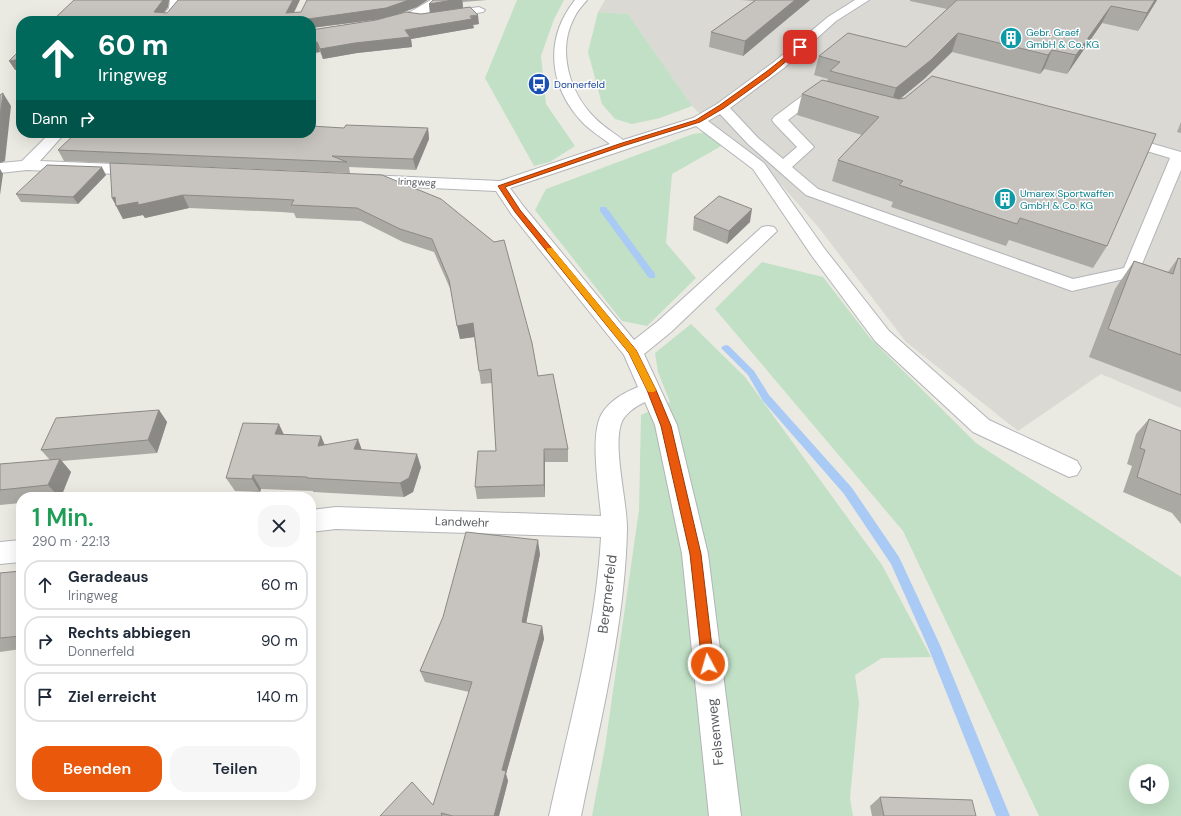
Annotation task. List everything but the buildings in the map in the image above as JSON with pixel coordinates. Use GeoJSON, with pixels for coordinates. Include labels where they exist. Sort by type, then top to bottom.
{"type":"FeatureCollection","features":[{"type":"Feature","properties":{"kind":"street"},"geometry":{"type":"LineString","coordinates":[[168,16],[173,10],[176,0]]}},
{"type":"Feature","properties":{"kind":"street"},"geometry":{"type":"LineString","coordinates":[[378,23],[404,18],[429,7],[437,0]]}},
{"type":"Feature","properties":{"kind":"street"},"geometry":{"type":"LineString","coordinates":[[580,0],[568,19],[561,36],[560,55],[564,82],[572,100],[590,122],[621,145]]}},
{"type":"Feature","properties":{"kind":"street"},"geometry":{"type":"LineString","coordinates":[[651,390],[633,352],[518,211],[501,186],[621,145],[698,121],[722,106],[779,65],[832,19],[863,0]]}},
{"type":"Feature","properties":{"kind":"street"},"geometry":{"type":"LineString","coordinates":[[404,18],[422,19],[479,10]]}},
{"type":"Feature","properties":{"kind":"street"},"geometry":{"type":"LineString","coordinates":[[783,167],[806,147],[780,120],[815,93],[843,101]]}},
{"type":"Feature","properties":{"kind":"street"},"geometry":{"type":"LineString","coordinates":[[722,106],[753,140],[812,192],[1072,285],[1131,272],[1179,156],[1104,134]]}},
{"type":"Feature","properties":{"kind":"street"},"geometry":{"type":"LineString","coordinates":[[698,121],[759,166],[818,252],[882,336],[981,426],[1069,468]]}},
{"type":"Feature","properties":{"kind":"street"},"geometry":{"type":"LineString","coordinates":[[27,165],[53,138]]}},
{"type":"Feature","properties":{"kind":"street"},"geometry":{"type":"LineString","coordinates":[[0,168],[27,165],[151,171]]}},
{"type":"Feature","properties":{"kind":"street","name":"Iringweg"},"geometry":{"type":"LineString","coordinates":[[353,179],[501,186]]}},
{"type":"Feature","properties":{"kind":"street"},"geometry":{"type":"LineString","coordinates":[[633,352],[664,327],[768,231]]}},
{"type":"Feature","properties":{"kind":"street","name":"Bergmerfeld"},"geometry":{"type":"LineString","coordinates":[[565,816],[596,668],[612,574],[614,527],[607,441],[610,420],[627,401],[651,390]]}},
{"type":"Feature","properties":{"kind":"street","name":"Felsenweg"},"geometry":{"type":"LineString","coordinates":[[651,390],[666,426],[695,554],[725,816]]}},
{"type":"Feature","properties":{"kind":"street","name":"Landwehr"},"geometry":{"type":"LineString","coordinates":[[316,520],[336,518],[614,527]]}},
{"type":"Feature","properties":{"kind":"street"},"geometry":{"type":"LineString","coordinates":[[0,553],[16,551]]}},
{"type":"Feature","properties":{"kind":"shaded area"},"geometry":{"type":"Polygon","coordinates":[[[605,0],[1181,0],[1181,408],[1101,374],[1018,431],[906,342],[819,228],[764,165],[713,127],[692,106],[628,14],[598,12],[605,0]]]}},
{"type":"Feature","properties":{"kind":"green space"},"geometry":{"type":"Polygon","coordinates":[[[517,0],[564,0],[554,19],[541,56],[546,104],[575,146],[550,162],[534,166],[485,78],[517,0]]]}},
{"type":"Feature","properties":{"kind":"green space"},"geometry":{"type":"Polygon","coordinates":[[[598,12],[628,14],[692,106],[660,118],[632,124],[615,119],[602,104],[588,52],[598,12]]]}},
{"type":"Feature","properties":{"kind":"green space"},"geometry":{"type":"Polygon","coordinates":[[[707,132],[723,145],[672,174],[666,243],[696,278],[647,326],[622,321],[535,210],[546,189],[693,134],[707,132]]]}},
{"type":"Feature","properties":{"kind":"green space"},"geometry":{"type":"Polygon","coordinates":[[[762,262],[823,277],[870,338],[976,443],[1181,577],[1181,816],[1039,816],[903,531],[715,309],[762,262]]]}},
{"type":"Feature","properties":{"kind":"green space"},"geometry":{"type":"Polygon","coordinates":[[[691,324],[745,377],[882,565],[931,657],[882,658],[855,675],[859,703],[850,798],[853,816],[592,816],[605,747],[639,510],[641,415],[670,402],[658,372],[655,353],[691,324]]]}},
{"type":"Feature","properties":{"kind":"waterway"},"geometry":{"type":"LineString","coordinates":[[603,209],[652,276]]}},
{"type":"Feature","properties":{"kind":"waterway"},"geometry":{"type":"LineString","coordinates":[[726,348],[751,373],[766,398],[848,491],[895,561],[934,645],[1003,816]]}},
{"type":"Feature","properties":{"kind":"slow traffic"},"geometry":{"type":"LineString","coordinates":[[549,250],[633,352],[651,390]]}},
{"type":"Feature","properties":{"kind":"place","name":"Gebr. Graef GmbH & Co. KG"},"geometry":{"type":"Point","coordinates":[1011,38]}},
{"type":"Feature","properties":{"kind":"place","name":"Donnerfeld"},"geometry":{"type":"Point","coordinates":[539,84]}},
{"type":"Feature","properties":{"kind":"place","name":"Umarex Sportwaffen GmbH & Co. KG"},"geometry":{"type":"Point","coordinates":[1005,199]}},
{"type":"Feature","properties":{"kind":"route"},"geometry":{"type":"LineString","coordinates":[[708,664],[695,554],[680,481],[666,426],[651,390],[633,352],[518,211],[501,186],[621,145],[698,121],[768,74],[800,47]]}}]}
